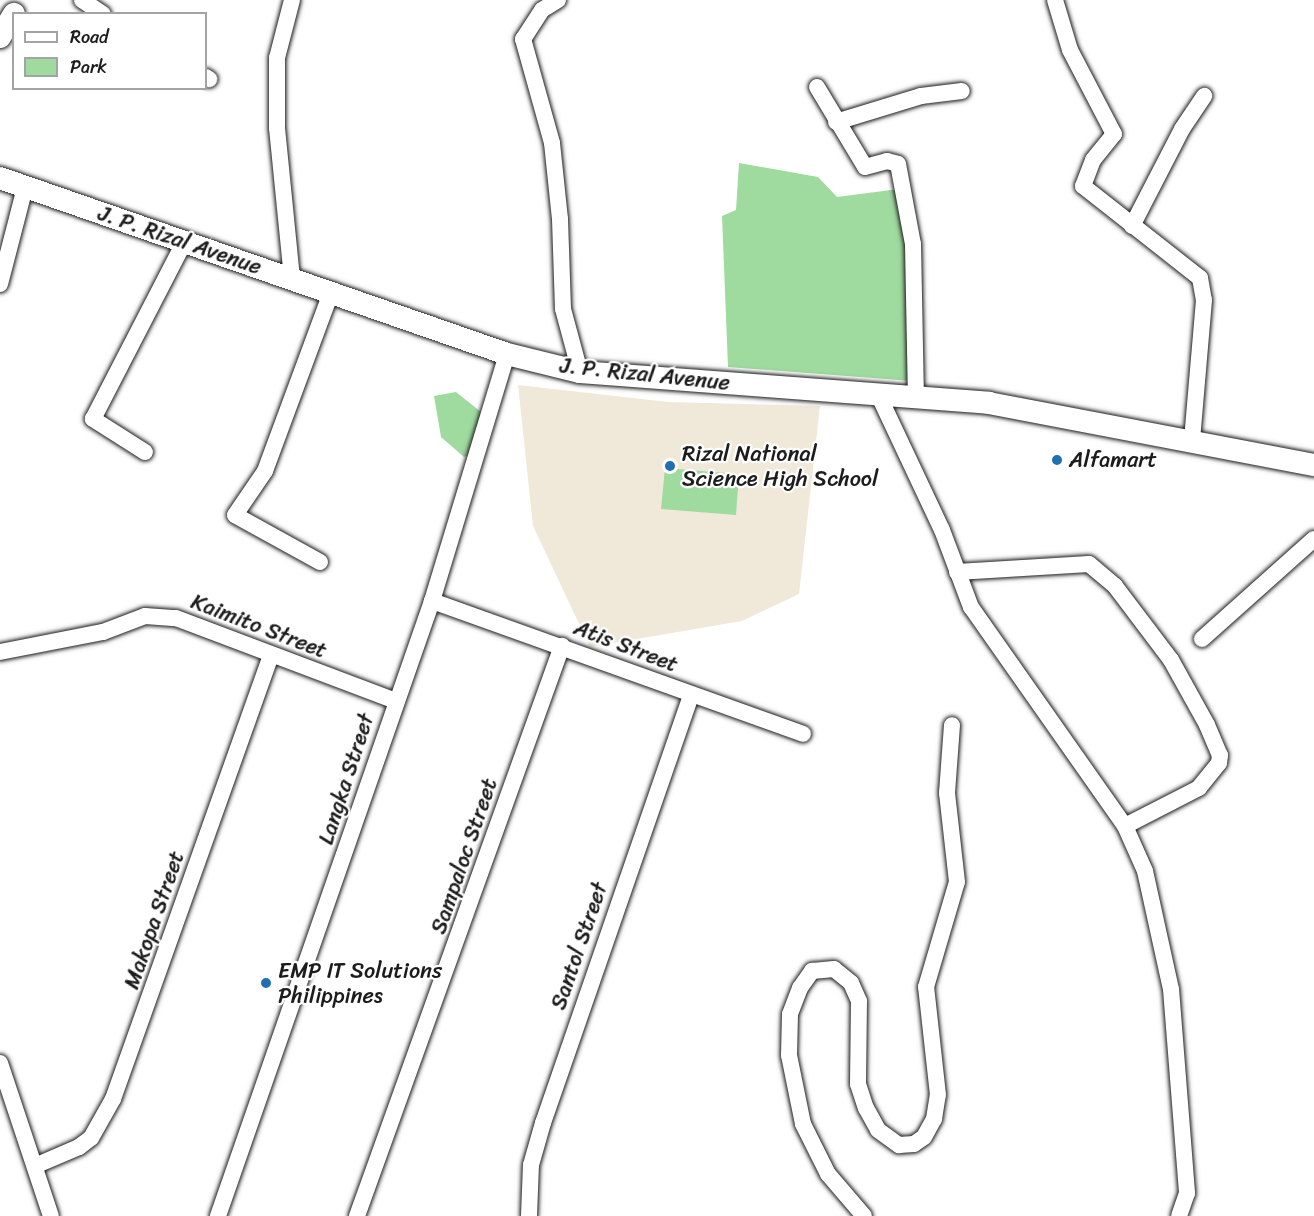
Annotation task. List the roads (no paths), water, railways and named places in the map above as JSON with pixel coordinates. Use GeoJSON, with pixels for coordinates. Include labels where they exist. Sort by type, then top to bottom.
{"type":"FeatureCollection","features":[{"type":"Feature","properties":{"kind":"main road"},"geometry":{"type":"LineString","coordinates":[[0,37],[12,17]]}},
{"type":"Feature","properties":{"kind":"main road","name":"J. P. Rizal Avenue"},"geometry":{"type":"LineString","coordinates":[[0,178],[292,278],[330,295],[507,354],[580,372],[989,403],[1314,465]]}},
{"type":"Feature","properties":{"kind":"street"},"geometry":{"type":"LineString","coordinates":[[82,0],[100,12]]}},
{"type":"Feature","properties":{"kind":"street"},"geometry":{"type":"LineString","coordinates":[[292,0],[277,58],[277,128],[292,278]]}},
{"type":"Feature","properties":{"kind":"street"},"geometry":{"type":"LineString","coordinates":[[558,0],[542,10],[523,39],[552,143],[560,219],[563,309],[580,372]]}},
{"type":"Feature","properties":{"kind":"street"},"geometry":{"type":"LineString","coordinates":[[1055,0],[1070,50],[1114,134],[1093,160],[1083,186],[1200,278],[1204,300],[1192,440]]}},
{"type":"Feature","properties":{"kind":"street"},"geometry":{"type":"LineString","coordinates":[[817,87],[865,167],[887,161],[898,164],[913,244],[916,398]]}},
{"type":"Feature","properties":{"kind":"street"},"geometry":{"type":"LineString","coordinates":[[836,122],[921,96],[962,91]]}},
{"type":"Feature","properties":{"kind":"street"},"geometry":{"type":"LineString","coordinates":[[1132,226],[1182,129],[1204,96]]}},
{"type":"Feature","properties":{"kind":"street"},"geometry":{"type":"LineString","coordinates":[[0,284],[26,187]]}},
{"type":"Feature","properties":{"kind":"street"},"geometry":{"type":"LineString","coordinates":[[145,452],[93,419],[185,241]]}},
{"type":"Feature","properties":{"kind":"street"},"geometry":{"type":"LineString","coordinates":[[320,562],[234,515],[265,471],[330,295]]}},
{"type":"Feature","properties":{"kind":"street","name":"Langka Street"},"geometry":{"type":"LineString","coordinates":[[218,1216],[302,981],[432,601],[507,354]]}},
{"type":"Feature","properties":{"kind":"street"},"geometry":{"type":"LineString","coordinates":[[878,394],[971,607],[1125,826],[1148,880],[1171,989],[1187,1193],[1179,1216]]}},
{"type":"Feature","properties":{"kind":"street"},"geometry":{"type":"LineString","coordinates":[[1202,639],[1314,539]]}},
{"type":"Feature","properties":{"kind":"street"},"geometry":{"type":"LineString","coordinates":[[957,572],[1089,564],[1115,586],[1171,660],[1207,725],[1220,755],[1219,763],[1199,788],[1125,826]]}},
{"type":"Feature","properties":{"kind":"street","name":"Atis Street"},"geometry":{"type":"LineString","coordinates":[[432,601],[803,734]]}},
{"type":"Feature","properties":{"kind":"street","name":"Kaimito Street"},"geometry":{"type":"LineString","coordinates":[[0,652],[103,632],[145,616],[176,618],[396,701]]}},
{"type":"Feature","properties":{"kind":"street","name":"Sampaloc Street"},"geometry":{"type":"LineString","coordinates":[[357,1216],[562,646]]}},
{"type":"Feature","properties":{"kind":"street","name":"Makopa Street"},"geometry":{"type":"LineString","coordinates":[[37,1165],[79,1148],[91,1138],[113,1099],[271,655]]}},
{"type":"Feature","properties":{"kind":"street","name":"Santol Street"},"geometry":{"type":"LineString","coordinates":[[529,1216],[531,1165],[543,1123],[691,695]]}},
{"type":"Feature","properties":{"kind":"street"},"geometry":{"type":"LineString","coordinates":[[864,1216],[828,1174],[803,1124],[789,1055],[790,1014],[800,988],[812,971],[834,969],[851,983],[859,1001],[858,1084],[866,1108],[878,1130],[899,1145],[914,1144],[924,1137],[934,1119],[938,1095],[926,987],[957,882],[947,793],[952,725]]}},
{"type":"Feature","properties":{"kind":"street"},"geometry":{"type":"LineString","coordinates":[[0,1064],[37,1165],[51,1216]]}},
{"type":"Feature","properties":{"kind":"place","name":"Alfamart"},"geometry":{"type":"Point","coordinates":[1057,460]}},
{"type":"Feature","properties":{"kind":"place","name":"Rizal National Science High School"},"geometry":{"type":"Point","coordinates":[670,466]}},
{"type":"Feature","properties":{"kind":"place","name":"EMP IT Solutions Philippines"},"geometry":{"type":"Point","coordinates":[266,983]}}]}
